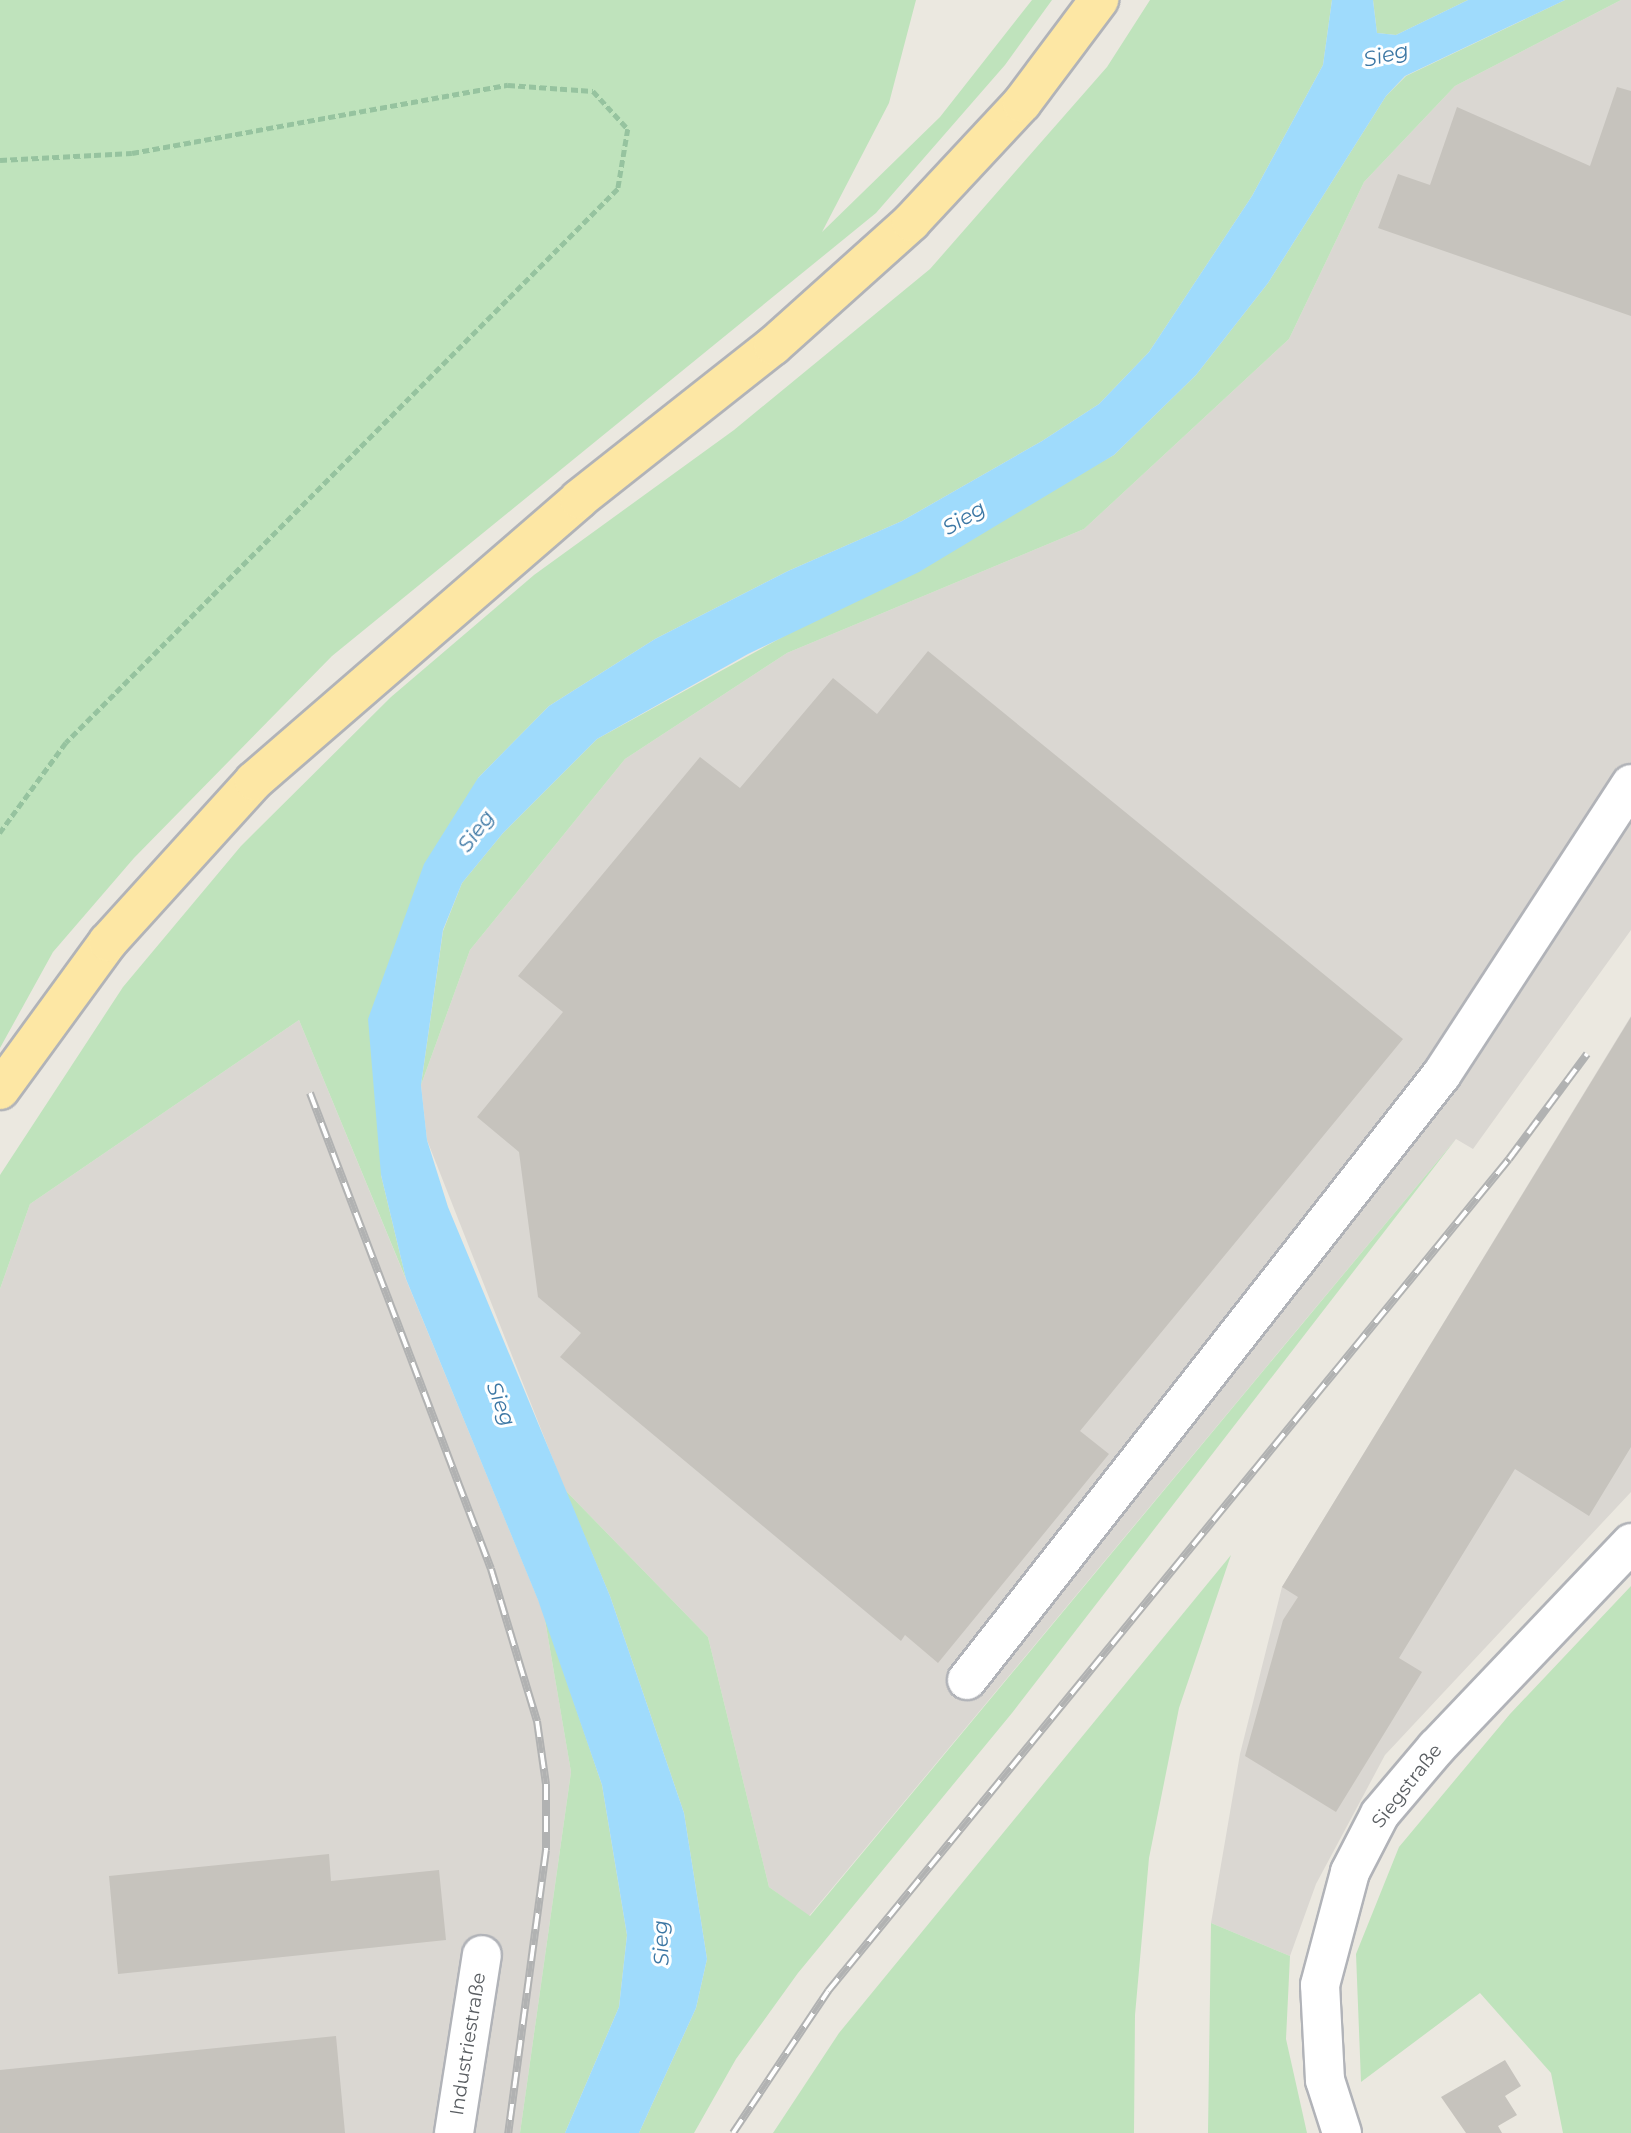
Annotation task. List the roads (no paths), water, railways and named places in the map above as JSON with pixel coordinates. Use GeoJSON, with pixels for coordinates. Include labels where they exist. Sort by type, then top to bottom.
{"type":"FeatureCollection","features":[{"type":"Feature","properties":{"kind":"main road"},"geometry":{"type":"LineString","coordinates":[[0,1090],[108,942],[254,781],[579,499],[773,346],[911,222],[1022,103],[1099,0]]}},
{"type":"Feature","properties":{"kind":"street"},"geometry":{"type":"LineString","coordinates":[[967,1680],[1442,1074],[1631,784]]}},
{"type":"Feature","properties":{"kind":"street","name":"Siegstraße"},"geometry":{"type":"LineString","coordinates":[[1342,2133],[1325,2080],[1320,1985],[1350,1872],[1380,1814],[1436,1748],[1631,1543]]}},
{"type":"Feature","properties":{"kind":"street","name":"Industriestraße"},"geometry":{"type":"LineString","coordinates":[[454,2133],[482,1955]]}},
{"type":"Feature","properties":{"kind":"water","name":"Sieg"},"geometry":{"type":"Polygon","coordinates":[[[1332,0],[1373,0],[1377,33],[1396,35],[1468,0],[1565,0],[1405,76],[1386,96],[1268,283],[1196,375],[1114,455],[919,572],[748,654],[597,739],[503,833],[462,883],[443,930],[421,1085],[427,1140],[448,1207],[610,1596],[684,1813],[707,1959],[696,2008],[639,2133],[565,2133],[619,2007],[627,1935],[602,1785],[538,1600],[406,1279],[381,1175],[368,1019],[424,864],[478,778],[549,706],[655,639],[788,571],[902,521],[1042,441],[1099,404],[1149,352],[1252,196],[1323,65],[1332,0]]]}},
{"type":"Feature","properties":{"kind":"railway"},"geometry":{"type":"LineString","coordinates":[[733,2133],[828,1991],[1509,1159],[1587,1054]]}},
{"type":"Feature","properties":{"kind":"railway"},"geometry":{"type":"LineString","coordinates":[[310,1093],[491,1569],[537,1721],[546,1784],[546,1850],[508,2133]]}}]}
